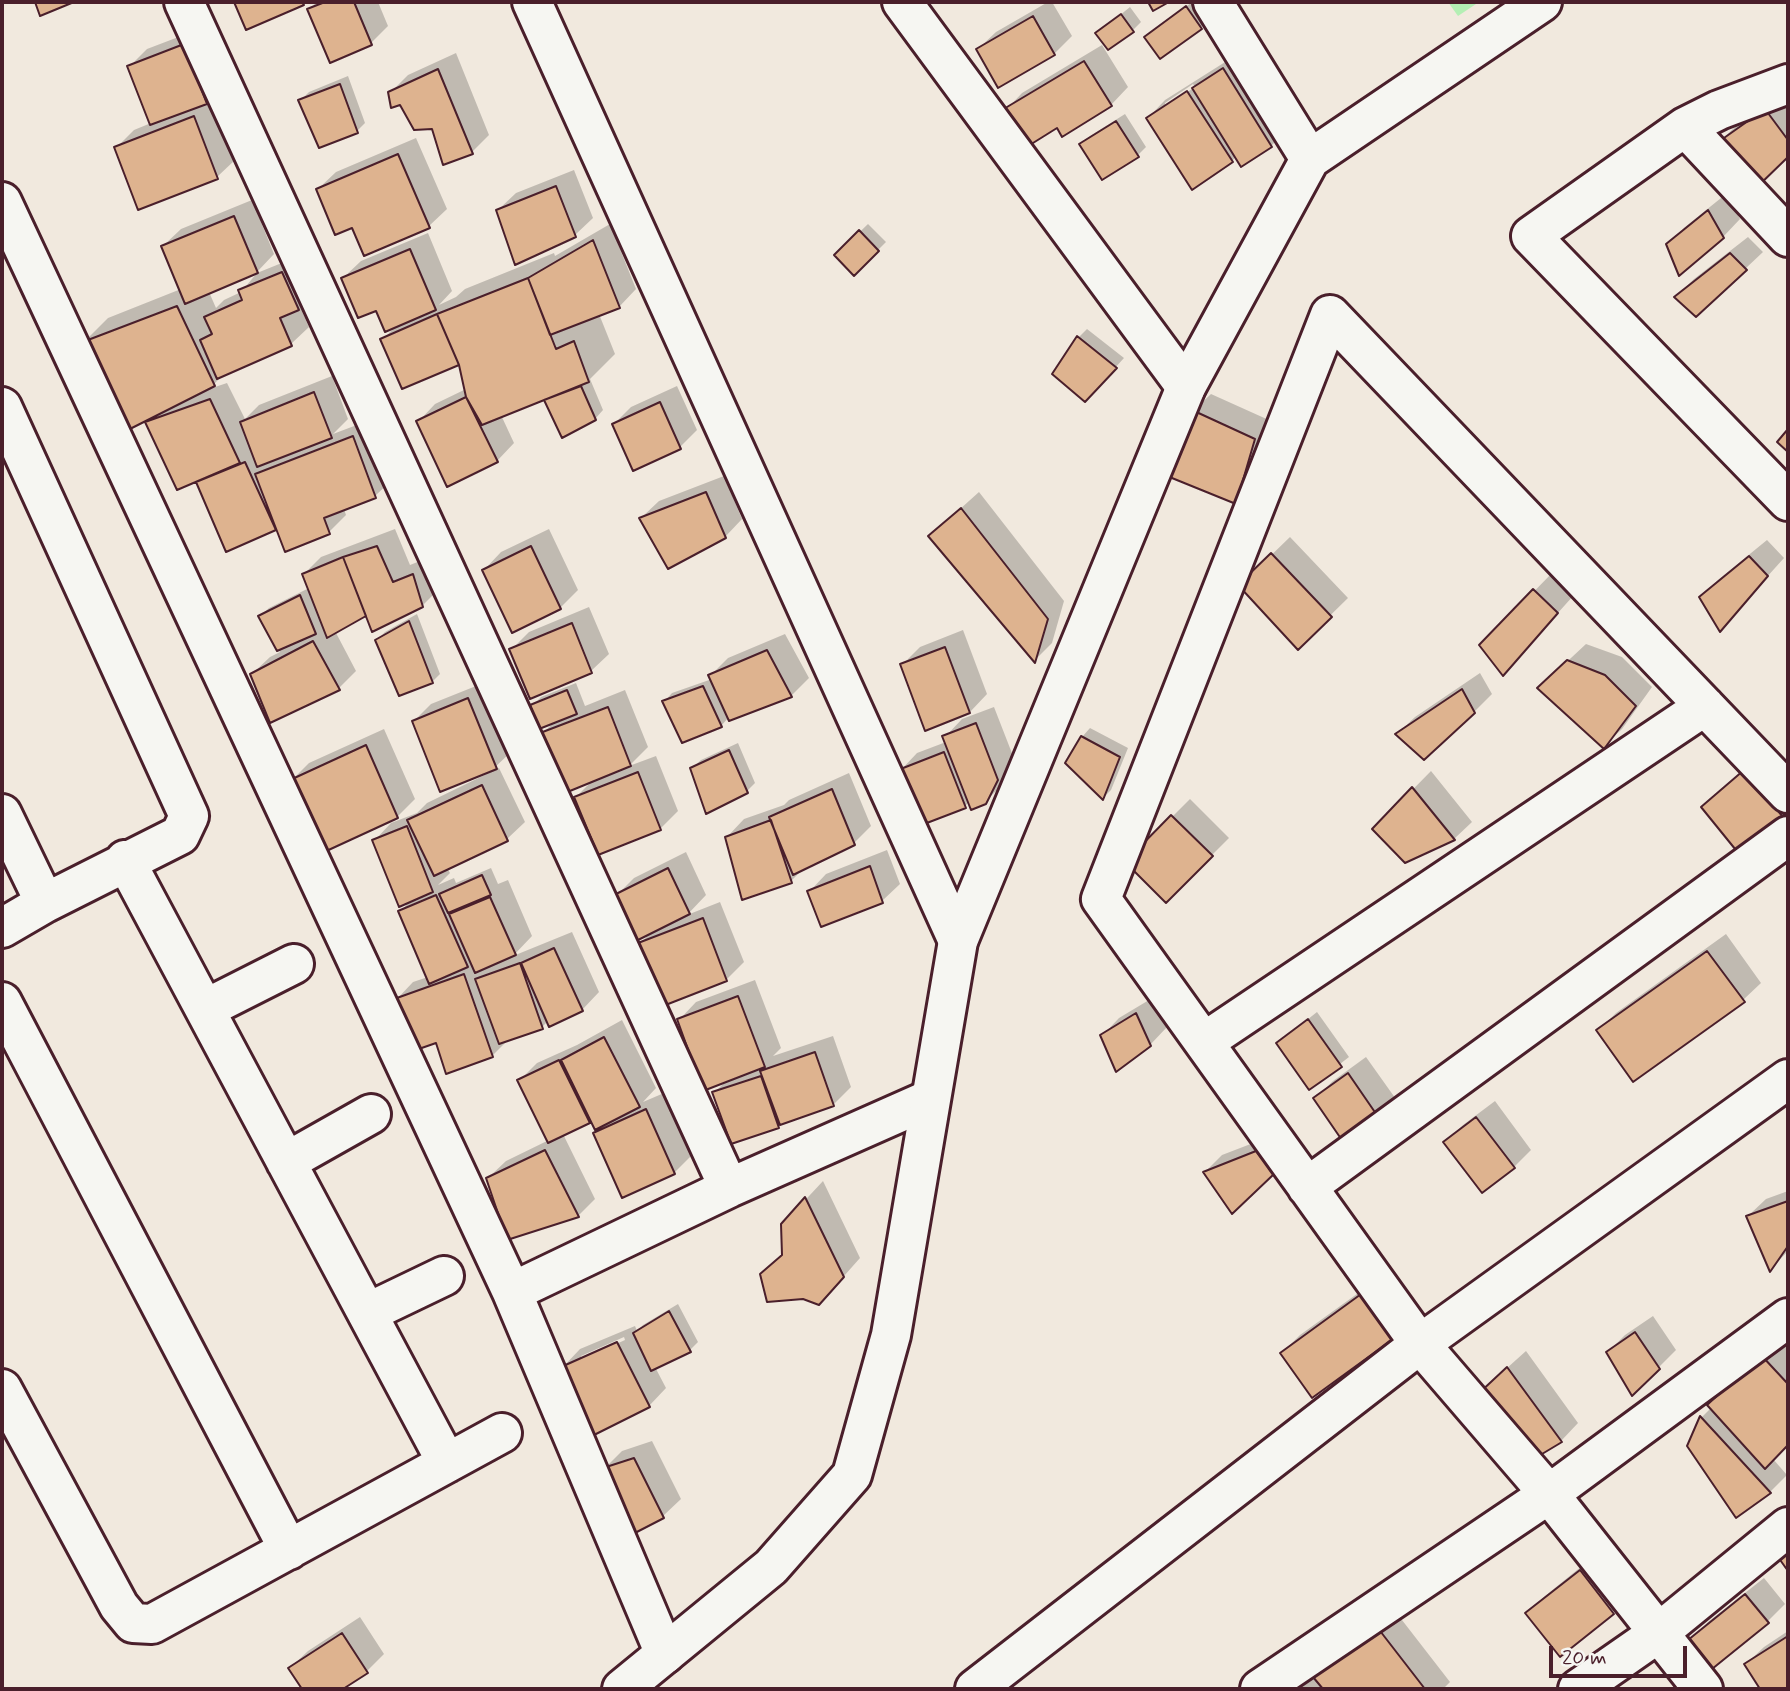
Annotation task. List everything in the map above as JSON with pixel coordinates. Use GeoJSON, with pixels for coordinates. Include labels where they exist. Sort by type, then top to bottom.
{"type":"FeatureCollection","features":[{"type":"Feature","properties":{"kind":"street"},"geometry":{"type":"LineString","coordinates":[[184,2],[729,1188]]}},
{"type":"Feature","properties":{"kind":"street"},"geometry":{"type":"LineString","coordinates":[[532,2],[958,941]]}},
{"type":"Feature","properties":{"kind":"street"},"geometry":{"type":"LineString","coordinates":[[902,2],[1186,387]]}},
{"type":"Feature","properties":{"kind":"street"},"geometry":{"type":"LineString","coordinates":[[1213,2],[1310,159]]}},
{"type":"Feature","properties":{"kind":"street"},"geometry":{"type":"LineString","coordinates":[[622,1689],[771,1567],[852,1475],[891,1335],[958,941],[1186,387],[1310,159],[1542,2]]}},
{"type":"Feature","properties":{"kind":"street"},"geometry":{"type":"LineString","coordinates":[[1788,85],[1719,110],[1685,127],[1531,236],[1788,501]]}},
{"type":"Feature","properties":{"kind":"street"},"geometry":{"type":"LineString","coordinates":[[1685,127],[1788,237]]}},
{"type":"Feature","properties":{"kind":"street"},"geometry":{"type":"LineString","coordinates":[[2,202],[512,1292],[665,1654]]}},
{"type":"Feature","properties":{"kind":"street"},"geometry":{"type":"LineString","coordinates":[[1703,1689],[1549,1494],[1420,1345],[1101,899],[1330,315],[1788,793]]}},
{"type":"Feature","properties":{"kind":"street"},"geometry":{"type":"LineString","coordinates":[[2,407],[189,816],[180,835],[125,860],[2,928]]}},
{"type":"Feature","properties":{"kind":"street"},"geometry":{"type":"LineString","coordinates":[[1204,1042],[1705,706]]}},
{"type":"Feature","properties":{"kind":"street"},"geometry":{"type":"LineString","coordinates":[[2,814],[45,903]]}},
{"type":"Feature","properties":{"kind":"street"},"geometry":{"type":"LineString","coordinates":[[1307,1187],[1788,836]]}},
{"type":"Feature","properties":{"kind":"street"},"geometry":{"type":"LineString","coordinates":[[125,860],[447,1463]]}},
{"type":"Feature","properties":{"kind":"street"},"geometry":{"type":"LineString","coordinates":[[205,1009],[294,964]]}},
{"type":"Feature","properties":{"kind":"street"},"geometry":{"type":"LineString","coordinates":[[2,1002],[289,1550]]}},
{"type":"Feature","properties":{"kind":"street"},"geometry":{"type":"LineString","coordinates":[[975,1689],[1420,1345],[1788,1079]]}},
{"type":"Feature","properties":{"kind":"street"},"geometry":{"type":"LineString","coordinates":[[512,1292],[729,1188],[930,1099]]}},
{"type":"Feature","properties":{"kind":"street"},"geometry":{"type":"LineString","coordinates":[[286,1162],[371,1114]]}},
{"type":"Feature","properties":{"kind":"street"},"geometry":{"type":"LineString","coordinates":[[367,1313],[444,1276]]}},
{"type":"Feature","properties":{"kind":"street"},"geometry":{"type":"LineString","coordinates":[[1260,1689],[1549,1494],[1788,1318]]}},
{"type":"Feature","properties":{"kind":"street"},"geometry":{"type":"LineString","coordinates":[[2,1388],[119,1606],[133,1623],[152,1624],[502,1433]]}},
{"type":"Feature","properties":{"kind":"street"},"geometry":{"type":"LineString","coordinates":[[1578,1689],[1657,1634],[1788,1527]]}},
{"type":"Feature","properties":{"kind":"green space"},"geometry":{"type":"Polygon","coordinates":[[[1448,2],[1479,2],[1458,16],[1448,2]]]}},
{"type":"Feature","properties":{"kind":"building"},"geometry":{"type":"Polygon","coordinates":[[[35,2],[74,2],[40,16],[35,2]]]}},
{"type":"Feature","properties":{"kind":"building"},"geometry":{"type":"Polygon","coordinates":[[[234,2],[302,2],[304,5],[246,30],[234,2]]]}},
{"type":"Feature","properties":{"kind":"building"},"geometry":{"type":"Polygon","coordinates":[[[325,2],[354,2],[372,45],[330,63],[307,9],[325,2]]]}},
{"type":"Feature","properties":{"kind":"building"},"geometry":{"type":"Polygon","coordinates":[[[1148,2],[1169,2],[1153,11],[1148,2]]]}},
{"type":"Feature","properties":{"kind":"building"},"geometry":{"type":"Polygon","coordinates":[[[1186,6],[1202,29],[1160,59],[1144,37],[1186,6]]]}},
{"type":"Feature","properties":{"kind":"building"},"geometry":{"type":"Polygon","coordinates":[[[1121,14],[1134,32],[1108,50],[1095,33],[1121,14]]]}},
{"type":"Feature","properties":{"kind":"building"},"geometry":{"type":"Polygon","coordinates":[[[1033,16],[1055,55],[998,88],[976,49],[1033,16]]]}},
{"type":"Feature","properties":{"kind":"building"},"geometry":{"type":"Polygon","coordinates":[[[184,44],[207,104],[150,125],[127,66],[184,44]]]}},
{"type":"Feature","properties":{"kind":"building"},"geometry":{"type":"Polygon","coordinates":[[[1084,61],[1112,106],[1062,137],[1057,128],[1025,148],[1002,110],[1084,61]]]}},
{"type":"Feature","properties":{"kind":"building"},"geometry":{"type":"Polygon","coordinates":[[[1223,68],[1272,147],[1241,167],[1192,88],[1223,68]]]}},
{"type":"Feature","properties":{"kind":"building"},"geometry":{"type":"Polygon","coordinates":[[[438,69],[473,154],[443,165],[432,129],[414,130],[400,105],[391,108],[388,92],[438,69]]]}},
{"type":"Feature","properties":{"kind":"building"},"geometry":{"type":"Polygon","coordinates":[[[340,84],[358,133],[319,148],[298,100],[340,84]]]}},
{"type":"Feature","properties":{"kind":"building"},"geometry":{"type":"Polygon","coordinates":[[[1187,91],[1233,162],[1192,190],[1146,118],[1187,91]]]}},
{"type":"Feature","properties":{"kind":"building"},"geometry":{"type":"Polygon","coordinates":[[[1765,109],[1788,140],[1788,157],[1755,189],[1714,145],[1765,109]]]}},
{"type":"Feature","properties":{"kind":"building"},"geometry":{"type":"Polygon","coordinates":[[[194,116],[218,179],[138,210],[114,147],[194,116]]]}},
{"type":"Feature","properties":{"kind":"building"},"geometry":{"type":"Polygon","coordinates":[[[1116,121],[1139,157],[1102,180],[1079,144],[1116,121]]]}},
{"type":"Feature","properties":{"kind":"building"},"geometry":{"type":"Polygon","coordinates":[[[398,154],[430,228],[364,256],[352,228],[335,235],[316,189],[398,154]]]}},
{"type":"Feature","properties":{"kind":"building"},"geometry":{"type":"Polygon","coordinates":[[[556,186],[576,237],[515,265],[496,210],[556,186]]]}},
{"type":"Feature","properties":{"kind":"building"},"geometry":{"type":"Polygon","coordinates":[[[1708,210],[1724,238],[1679,276],[1666,244],[1708,210]]]}},
{"type":"Feature","properties":{"kind":"building"},"geometry":{"type":"Polygon","coordinates":[[[234,216],[258,273],[185,304],[161,246],[234,216]]]}},
{"type":"Feature","properties":{"kind":"building"},"geometry":{"type":"Polygon","coordinates":[[[859,230],[879,251],[854,276],[834,255],[859,230]]]}},
{"type":"Feature","properties":{"kind":"building"},"geometry":{"type":"Polygon","coordinates":[[[593,240],[620,308],[550,335],[528,278],[593,240]]]}},
{"type":"Feature","properties":{"kind":"building"},"geometry":{"type":"Polygon","coordinates":[[[410,249],[436,310],[385,332],[376,311],[358,318],[341,278],[410,249]]]}},
{"type":"Feature","properties":{"kind":"building"},"geometry":{"type":"Polygon","coordinates":[[[1730,253],[1747,270],[1696,317],[1674,297],[1730,253]]]}},
{"type":"Feature","properties":{"kind":"building"},"geometry":{"type":"Polygon","coordinates":[[[282,272],[299,310],[280,318],[292,346],[217,379],[200,340],[212,334],[204,317],[242,300],[238,290],[282,272]]]}},
{"type":"Feature","properties":{"kind":"building"},"geometry":{"type":"Polygon","coordinates":[[[528,278],[556,349],[574,341],[589,382],[482,425],[466,397],[459,365],[437,314],[528,278]]]}},
{"type":"Feature","properties":{"kind":"building"},"geometry":{"type":"Polygon","coordinates":[[[177,306],[215,386],[122,433],[80,343],[177,306]]]}},
{"type":"Feature","properties":{"kind":"building"},"geometry":{"type":"Polygon","coordinates":[[[437,314],[459,365],[402,389],[380,339],[437,314]]]}},
{"type":"Feature","properties":{"kind":"building"},"geometry":{"type":"Polygon","coordinates":[[[1077,336],[1117,368],[1085,402],[1052,374],[1077,336]]]}},
{"type":"Feature","properties":{"kind":"building"},"geometry":{"type":"Polygon","coordinates":[[[581,386],[596,420],[562,438],[544,400],[581,386]]]}},
{"type":"Feature","properties":{"kind":"building"},"geometry":{"type":"Polygon","coordinates":[[[314,392],[332,438],[257,467],[240,422],[314,392]]]}},
{"type":"Feature","properties":{"kind":"building"},"geometry":{"type":"Polygon","coordinates":[[[466,397],[498,462],[447,487],[416,421],[466,397]]]}},
{"type":"Feature","properties":{"kind":"building"},"geometry":{"type":"Polygon","coordinates":[[[210,399],[240,463],[177,490],[145,422],[210,399]]]}},
{"type":"Feature","properties":{"kind":"building"},"geometry":{"type":"Polygon","coordinates":[[[660,402],[681,449],[633,471],[612,424],[660,402]]]}},
{"type":"Feature","properties":{"kind":"building"},"geometry":{"type":"Polygon","coordinates":[[[1192,410],[1255,439],[1236,504],[1167,476],[1192,410]]]}},
{"type":"Feature","properties":{"kind":"building"},"geometry":{"type":"Polygon","coordinates":[[[1788,429],[1788,452],[1777,442],[1788,429]]]}},
{"type":"Feature","properties":{"kind":"building"},"geometry":{"type":"Polygon","coordinates":[[[353,436],[376,498],[324,518],[330,534],[285,552],[255,474],[353,436]]]}},
{"type":"Feature","properties":{"kind":"building"},"geometry":{"type":"Polygon","coordinates":[[[245,462],[276,530],[226,552],[196,482],[245,462]]]}},
{"type":"Feature","properties":{"kind":"building"},"geometry":{"type":"Polygon","coordinates":[[[706,492],[726,538],[668,569],[639,518],[706,492]]]}},
{"type":"Feature","properties":{"kind":"building"},"geometry":{"type":"Polygon","coordinates":[[[961,508],[1048,619],[1035,663],[928,536],[961,508]]]}},
{"type":"Feature","properties":{"kind":"building"},"geometry":{"type":"Polygon","coordinates":[[[377,546],[393,582],[413,574],[423,607],[372,632],[343,557],[377,546]]]}},
{"type":"Feature","properties":{"kind":"building"},"geometry":{"type":"Polygon","coordinates":[[[531,546],[561,609],[512,633],[482,570],[531,546]]]}},
{"type":"Feature","properties":{"kind":"building"},"geometry":{"type":"Polygon","coordinates":[[[1271,553],[1332,617],[1298,650],[1238,585],[1271,553]]]}},
{"type":"Feature","properties":{"kind":"building"},"geometry":{"type":"Polygon","coordinates":[[[1749,556],[1768,576],[1720,632],[1699,597],[1749,556]]]}},
{"type":"Feature","properties":{"kind":"building"},"geometry":{"type":"Polygon","coordinates":[[[343,557],[366,616],[327,638],[302,574],[343,557]]]}},
{"type":"Feature","properties":{"kind":"building"},"geometry":{"type":"Polygon","coordinates":[[[1533,589],[1558,613],[1503,676],[1479,645],[1533,589]]]}},
{"type":"Feature","properties":{"kind":"building"},"geometry":{"type":"Polygon","coordinates":[[[300,595],[316,634],[277,651],[258,616],[300,595]]]}},
{"type":"Feature","properties":{"kind":"building"},"geometry":{"type":"Polygon","coordinates":[[[409,621],[433,683],[399,696],[375,640],[409,621]]]}},
{"type":"Feature","properties":{"kind":"building"},"geometry":{"type":"Polygon","coordinates":[[[572,623],[592,673],[530,699],[509,649],[572,623]]]}},
{"type":"Feature","properties":{"kind":"building"},"geometry":{"type":"Polygon","coordinates":[[[313,641],[340,690],[270,723],[250,674],[313,641]]]}},
{"type":"Feature","properties":{"kind":"building"},"geometry":{"type":"Polygon","coordinates":[[[945,647],[970,713],[925,731],[900,664],[945,647]]]}},
{"type":"Feature","properties":{"kind":"building"},"geometry":{"type":"Polygon","coordinates":[[[767,650],[792,697],[729,721],[708,675],[767,650]]]}},
{"type":"Feature","properties":{"kind":"building"},"geometry":{"type":"Polygon","coordinates":[[[1567,660],[1605,675],[1636,706],[1604,749],[1537,688],[1567,660]]]}},
{"type":"Feature","properties":{"kind":"building"},"geometry":{"type":"Polygon","coordinates":[[[703,686],[722,727],[682,743],[662,701],[703,686]]]}},
{"type":"Feature","properties":{"kind":"building"},"geometry":{"type":"Polygon","coordinates":[[[1462,689],[1475,713],[1424,760],[1395,734],[1462,689]]]}},
{"type":"Feature","properties":{"kind":"building"},"geometry":{"type":"Polygon","coordinates":[[[567,690],[577,714],[539,729],[530,705],[567,690]]]}},
{"type":"Feature","properties":{"kind":"building"},"geometry":{"type":"Polygon","coordinates":[[[468,698],[497,769],[440,792],[412,721],[468,698]]]}},
{"type":"Feature","properties":{"kind":"building"},"geometry":{"type":"Polygon","coordinates":[[[608,707],[631,766],[565,793],[540,733],[608,707]]]}},
{"type":"Feature","properties":{"kind":"building"},"geometry":{"type":"Polygon","coordinates":[[[976,723],[998,780],[986,804],[971,810],[942,736],[976,723]]]}},
{"type":"Feature","properties":{"kind":"building"},"geometry":{"type":"Polygon","coordinates":[[[1081,736],[1120,757],[1103,800],[1065,763],[1081,736]]]}},
{"type":"Feature","properties":{"kind":"building"},"geometry":{"type":"Polygon","coordinates":[[[366,745],[398,818],[322,853],[290,780],[366,745]]]}},
{"type":"Feature","properties":{"kind":"building"},"geometry":{"type":"Polygon","coordinates":[[[729,750],[748,793],[706,814],[690,768],[729,750]]]}},
{"type":"Feature","properties":{"kind":"building"},"geometry":{"type":"Polygon","coordinates":[[[944,752],[966,808],[919,826],[898,770],[944,752]]]}},
{"type":"Feature","properties":{"kind":"building"},"geometry":{"type":"Polygon","coordinates":[[[1744,770],[1788,823],[1744,860],[1701,807],[1744,770]]]}},
{"type":"Feature","properties":{"kind":"building"},"geometry":{"type":"Polygon","coordinates":[[[638,772],[661,830],[598,855],[574,797],[638,772]]]}},
{"type":"Feature","properties":{"kind":"building"},"geometry":{"type":"Polygon","coordinates":[[[482,785],[508,841],[434,876],[407,820],[482,785]]]}},
{"type":"Feature","properties":{"kind":"building"},"geometry":{"type":"Polygon","coordinates":[[[1412,787],[1455,840],[1405,863],[1372,829],[1412,787]]]}},
{"type":"Feature","properties":{"kind":"building"},"geometry":{"type":"Polygon","coordinates":[[[832,789],[855,845],[793,875],[769,817],[832,789]]]}},
{"type":"Feature","properties":{"kind":"building"},"geometry":{"type":"Polygon","coordinates":[[[1171,815],[1213,856],[1166,903],[1125,862],[1171,815]]]}},
{"type":"Feature","properties":{"kind":"building"},"geometry":{"type":"Polygon","coordinates":[[[771,820],[792,883],[742,900],[725,837],[771,820]]]}},
{"type":"Feature","properties":{"kind":"building"},"geometry":{"type":"Polygon","coordinates":[[[407,826],[433,892],[399,907],[372,840],[407,826]]]}},
{"type":"Feature","properties":{"kind":"building"},"geometry":{"type":"Polygon","coordinates":[[[870,866],[883,903],[821,927],[807,891],[870,866]]]}},
{"type":"Feature","properties":{"kind":"building"},"geometry":{"type":"Polygon","coordinates":[[[668,868],[690,914],[636,941],[614,895],[668,868]]]}},
{"type":"Feature","properties":{"kind":"building"},"geometry":{"type":"Polygon","coordinates":[[[482,875],[491,895],[448,913],[439,894],[482,875]]]}},
{"type":"Feature","properties":{"kind":"building"},"geometry":{"type":"Polygon","coordinates":[[[436,895],[468,967],[429,984],[398,911],[436,895]]]}},
{"type":"Feature","properties":{"kind":"building"},"geometry":{"type":"Polygon","coordinates":[[[490,897],[516,955],[475,973],[449,914],[490,897]]]}},
{"type":"Feature","properties":{"kind":"building"},"geometry":{"type":"Polygon","coordinates":[[[703,918],[727,981],[663,1006],[638,943],[703,918]]]}},
{"type":"Feature","properties":{"kind":"building"},"geometry":{"type":"Polygon","coordinates":[[[554,948],[583,1011],[549,1027],[521,963],[554,948]]]}},
{"type":"Feature","properties":{"kind":"building"},"geometry":{"type":"Polygon","coordinates":[[[1707,951],[1745,1002],[1633,1082],[1596,1030],[1707,951]]]}},
{"type":"Feature","properties":{"kind":"building"},"geometry":{"type":"Polygon","coordinates":[[[520,963],[543,1029],[499,1044],[475,979],[520,963]]]}},
{"type":"Feature","properties":{"kind":"building"},"geometry":{"type":"Polygon","coordinates":[[[464,974],[493,1057],[446,1074],[436,1043],[413,1051],[394,999],[464,974]]]}},
{"type":"Feature","properties":{"kind":"building"},"geometry":{"type":"Polygon","coordinates":[[[738,996],[765,1067],[703,1091],[677,1019],[738,996]]]}},
{"type":"Feature","properties":{"kind":"building"},"geometry":{"type":"Polygon","coordinates":[[[1136,1013],[1151,1046],[1116,1072],[1100,1035],[1136,1013]]]}},
{"type":"Feature","properties":{"kind":"building"},"geometry":{"type":"Polygon","coordinates":[[[1308,1019],[1342,1067],[1309,1090],[1276,1043],[1308,1019]]]}},
{"type":"Feature","properties":{"kind":"building"},"geometry":{"type":"Polygon","coordinates":[[[604,1037],[640,1107],[595,1130],[561,1060],[604,1037]]]}},
{"type":"Feature","properties":{"kind":"building"},"geometry":{"type":"Polygon","coordinates":[[[815,1052],[834,1106],[780,1125],[760,1071],[815,1052]]]}},
{"type":"Feature","properties":{"kind":"building"},"geometry":{"type":"Polygon","coordinates":[[[559,1060],[590,1123],[548,1143],[517,1080],[559,1060]]]}},
{"type":"Feature","properties":{"kind":"building"},"geometry":{"type":"Polygon","coordinates":[[[1348,1073],[1381,1121],[1346,1146],[1313,1098],[1348,1073]]]}},
{"type":"Feature","properties":{"kind":"building"},"geometry":{"type":"Polygon","coordinates":[[[761,1076],[779,1128],[731,1144],[712,1092],[761,1076]]]}},
{"type":"Feature","properties":{"kind":"building"},"geometry":{"type":"Polygon","coordinates":[[[646,1109],[675,1174],[622,1198],[593,1133],[646,1109]]]}},
{"type":"Feature","properties":{"kind":"building"},"geometry":{"type":"Polygon","coordinates":[[[1476,1117],[1515,1168],[1482,1193],[1443,1142],[1476,1117]]]}},
{"type":"Feature","properties":{"kind":"building"},"geometry":{"type":"Polygon","coordinates":[[[545,1150],[579,1217],[507,1240],[486,1178],[545,1150]]]}},
{"type":"Feature","properties":{"kind":"building"},"geometry":{"type":"Polygon","coordinates":[[[1256,1151],[1274,1174],[1232,1214],[1203,1172],[1256,1151]]]}},
{"type":"Feature","properties":{"kind":"building"},"geometry":{"type":"Polygon","coordinates":[[[805,1197],[844,1277],[819,1305],[803,1299],[767,1302],[760,1274],[782,1255],[781,1224],[805,1197]]]}},
{"type":"Feature","properties":{"kind":"building"},"geometry":{"type":"Polygon","coordinates":[[[1788,1201],[1788,1246],[1770,1272],[1746,1216],[1788,1201]]]}},
{"type":"Feature","properties":{"kind":"building"},"geometry":{"type":"Polygon","coordinates":[[[1368,1289],[1400,1334],[1312,1398],[1280,1353],[1368,1289]]]}},
{"type":"Feature","properties":{"kind":"building"},"geometry":{"type":"Polygon","coordinates":[[[669,1311],[691,1352],[651,1371],[633,1333],[669,1311]]]}},
{"type":"Feature","properties":{"kind":"building"},"geometry":{"type":"Polygon","coordinates":[[[1635,1332],[1660,1369],[1632,1396],[1606,1352],[1635,1332]]]}},
{"type":"Feature","properties":{"kind":"building"},"geometry":{"type":"Polygon","coordinates":[[[617,1342],[650,1407],[588,1438],[561,1367],[617,1342]]]}},
{"type":"Feature","properties":{"kind":"building"},"geometry":{"type":"Polygon","coordinates":[[[1761,1355],[1788,1384],[1788,1445],[1765,1469],[1707,1405],[1761,1355]]]}},
{"type":"Feature","properties":{"kind":"building"},"geometry":{"type":"Polygon","coordinates":[[[1507,1367],[1562,1442],[1532,1460],[1477,1395],[1507,1367]]]}},
{"type":"Feature","properties":{"kind":"building"},"geometry":{"type":"Polygon","coordinates":[[[1700,1416],[1771,1493],[1736,1518],[1687,1446],[1700,1416]]]}},
{"type":"Feature","properties":{"kind":"building"},"geometry":{"type":"Polygon","coordinates":[[[634,1458],[664,1518],[631,1535],[603,1468],[634,1458]]]}},
{"type":"Feature","properties":{"kind":"building"},"geometry":{"type":"Polygon","coordinates":[[[1788,1549],[1788,1571],[1778,1557],[1788,1549]]]}},
{"type":"Feature","properties":{"kind":"building"},"geometry":{"type":"Polygon","coordinates":[[[1580,1570],[1614,1614],[1560,1657],[1525,1613],[1580,1570]]]}},
{"type":"Feature","properties":{"kind":"building"},"geometry":{"type":"Polygon","coordinates":[[[1745,1594],[1769,1623],[1712,1669],[1688,1640],[1745,1594]]]}},
{"type":"Feature","properties":{"kind":"building"},"geometry":{"type":"Polygon","coordinates":[[[1377,1627],[1425,1689],[1323,1689],[1313,1677],[1377,1627]]]}},
{"type":"Feature","properties":{"kind":"building"},"geometry":{"type":"Polygon","coordinates":[[[342,1633],[368,1673],[343,1689],[302,1689],[288,1668],[342,1633]]]}},
{"type":"Feature","properties":{"kind":"building"},"geometry":{"type":"Polygon","coordinates":[[[1788,1636],[1788,1689],[1760,1689],[1744,1664],[1788,1636]]]}}]}
